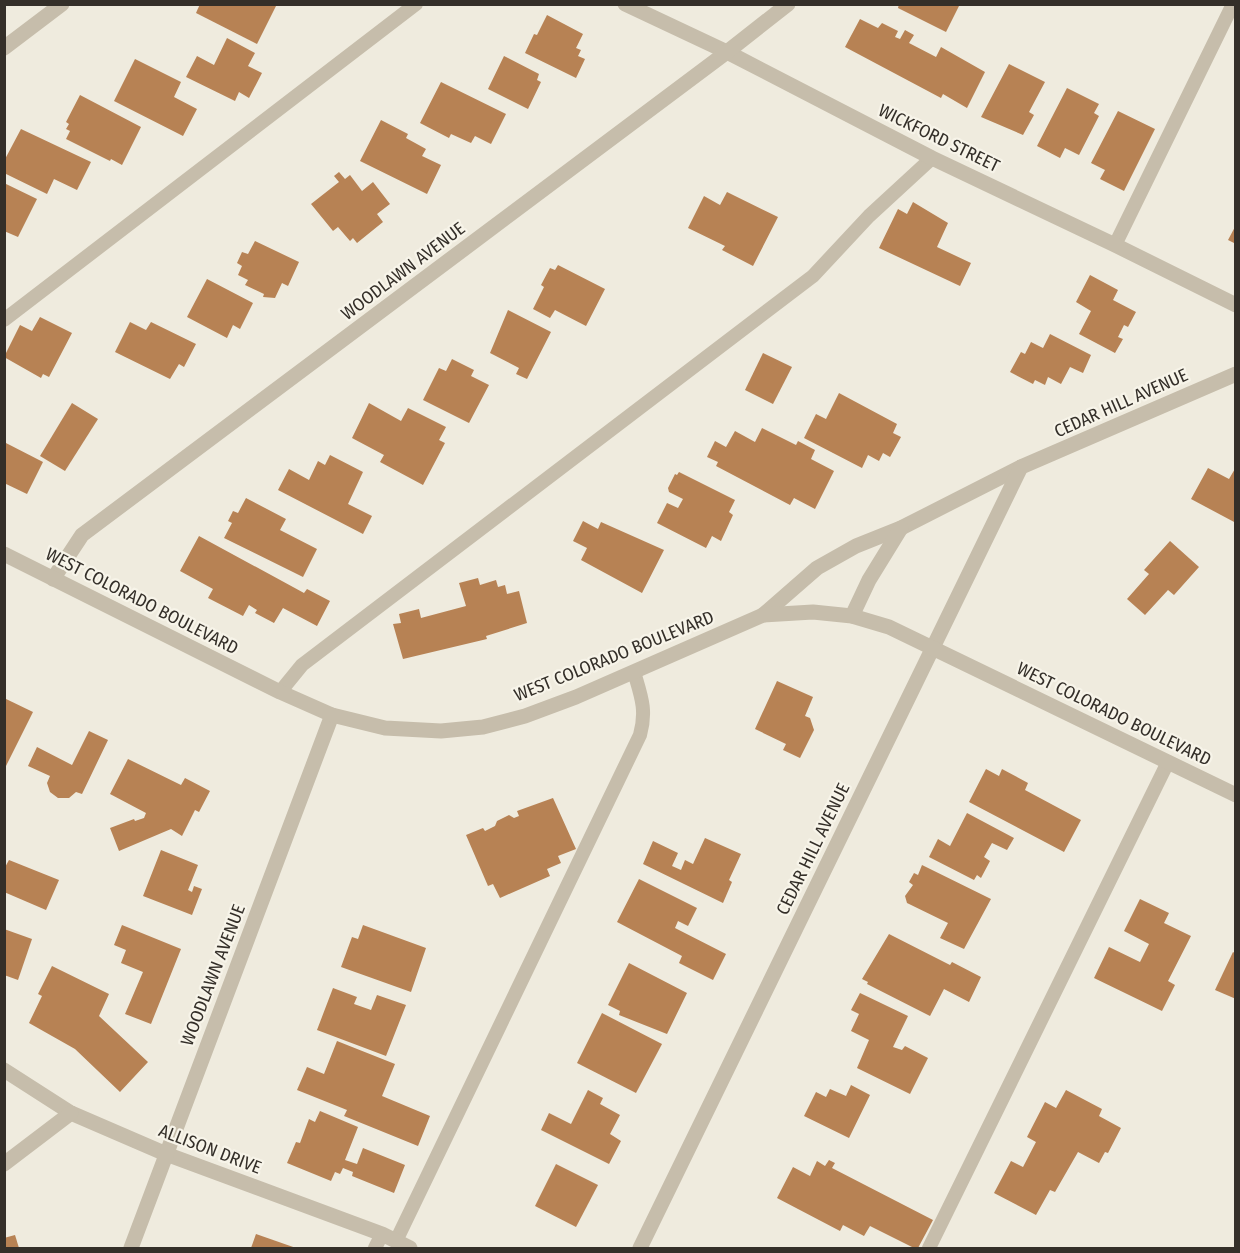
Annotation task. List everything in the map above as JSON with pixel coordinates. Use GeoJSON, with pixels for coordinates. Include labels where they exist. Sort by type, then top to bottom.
{"type":"FeatureCollection","features":[{"type":"Feature","properties":{"kind":"street"},"geometry":{"type":"LineString","coordinates":[[4,48],[62,4]]}},
{"type":"Feature","properties":{"kind":"street","name":"WICKFORD STREET"},"geometry":{"type":"LineString","coordinates":[[626,4],[727,52],[932,158],[1236,305]]}},
{"type":"Feature","properties":{"kind":"street","name":"WOODLAWN AVENUE"},"geometry":{"type":"LineString","coordinates":[[53,579],[82,536],[788,4]]}},
{"type":"Feature","properties":{"kind":"street","name":"CEDAR HILL AVENUE"},"geometry":{"type":"LineString","coordinates":[[763,615],[817,568],[856,546],[901,528],[1021,467],[1236,374]]}},
{"type":"Feature","properties":{"kind":"street","name":"CEDAR HILL AVENUE"},"geometry":{"type":"LineString","coordinates":[[640,1248],[1021,467]]}},
{"type":"Feature","properties":{"kind":"street"},"geometry":{"type":"LineString","coordinates":[[852,616],[901,528]]}},
{"type":"Feature","properties":{"kind":"street","name":"WEST COLORADO BOULEVARD"},"geometry":{"type":"LineString","coordinates":[[4,554],[280,692],[332,715],[385,728],[441,731],[483,727],[525,716],[576,697],[763,615],[813,612],[852,616],[889,627],[1236,795]]}},
{"type":"Feature","properties":{"kind":"street","name":"WOODLAWN AVENUE"},"geometry":{"type":"LineString","coordinates":[[131,1248],[332,715]]}},
{"type":"Feature","properties":{"kind":"street","name":"ALLISON DRIVE"},"geometry":{"type":"LineString","coordinates":[[4,1070],[70,1113],[166,1154],[382,1234],[403,1245]]}},
{"type":"Feature","properties":{"kind":"street"},"geometry":{"type":"LineString","coordinates":[[4,1164],[70,1113]]}},
{"type":"Feature","properties":{"kind":"lane"},"geometry":{"type":"LineString","coordinates":[[4,320],[416,4]]}},
{"type":"Feature","properties":{"kind":"lane"},"geometry":{"type":"LineString","coordinates":[[1115,245],[1233,4]]}},
{"type":"Feature","properties":{"kind":"lane"},"geometry":{"type":"LineString","coordinates":[[280,692],[302,664],[813,276],[869,216],[932,158]]}},
{"type":"Feature","properties":{"kind":"lane"},"geometry":{"type":"LineString","coordinates":[[403,1245],[640,735],[645,720],[644,705],[634,672]]}},
{"type":"Feature","properties":{"kind":"lane"},"geometry":{"type":"LineString","coordinates":[[929,1248],[1168,762]]}},
{"type":"Feature","properties":{"kind":"lane"},"geometry":{"type":"LineString","coordinates":[[375,1248],[382,1234]]}},
{"type":"Feature","properties":{"kind":"building"},"geometry":{"type":"Polygon","coordinates":[[[200,4],[277,4],[257,44],[196,13],[200,4]]]}},
{"type":"Feature","properties":{"kind":"building"},"geometry":{"type":"Polygon","coordinates":[[[899,4],[960,4],[946,32],[898,8],[899,4]]]}},
{"type":"Feature","properties":{"kind":"building"},"geometry":{"type":"Polygon","coordinates":[[[547,15],[583,34],[576,48],[581,50],[578,56],[585,59],[576,78],[525,53],[547,15]]]}},
{"type":"Feature","properties":{"kind":"building"},"geometry":{"type":"Polygon","coordinates":[[[860,19],[878,28],[882,23],[898,31],[895,37],[900,39],[905,30],[914,35],[909,43],[936,57],[941,47],[985,72],[967,108],[943,94],[941,98],[845,47],[860,19]]]}},
{"type":"Feature","properties":{"kind":"building"},"geometry":{"type":"Polygon","coordinates":[[[227,38],[255,53],[248,66],[262,73],[249,98],[239,92],[235,101],[186,77],[197,56],[214,65],[227,38]]]}},
{"type":"Feature","properties":{"kind":"building"},"geometry":{"type":"Polygon","coordinates":[[[504,56],[539,74],[537,80],[541,82],[528,109],[488,89],[504,56]]]}},
{"type":"Feature","properties":{"kind":"building"},"geometry":{"type":"Polygon","coordinates":[[[135,59],[181,82],[174,97],[197,109],[183,136],[114,101],[135,59]]]}},
{"type":"Feature","properties":{"kind":"building"},"geometry":{"type":"Polygon","coordinates":[[[1009,64],[1045,82],[1029,112],[1034,115],[1023,135],[981,117],[1009,64]]]}},
{"type":"Feature","properties":{"kind":"building"},"geometry":{"type":"Polygon","coordinates":[[[441,82],[506,114],[491,144],[475,136],[471,143],[451,134],[449,138],[420,123],[441,82]]]}},
{"type":"Feature","properties":{"kind":"building"},"geometry":{"type":"Polygon","coordinates":[[[1067,88],[1099,104],[1094,113],[1099,116],[1079,155],[1065,148],[1060,158],[1037,146],[1067,88]]]}},
{"type":"Feature","properties":{"kind":"building"},"geometry":{"type":"Polygon","coordinates":[[[80,95],[141,127],[122,165],[66,139],[70,131],[66,129],[69,124],[66,122],[80,95]]]}},
{"type":"Feature","properties":{"kind":"building"},"geometry":{"type":"Polygon","coordinates":[[[1118,111],[1155,129],[1124,191],[1100,179],[1105,170],[1091,163],[1118,111]]]}},
{"type":"Feature","properties":{"kind":"building"},"geometry":{"type":"Polygon","coordinates":[[[381,120],[408,134],[406,138],[426,149],[422,156],[441,165],[427,194],[360,161],[381,120]]]}},
{"type":"Feature","properties":{"kind":"building"},"geometry":{"type":"Polygon","coordinates":[[[21,129],[91,162],[77,190],[54,179],[47,194],[4,173],[4,161],[21,129]]]}},
{"type":"Feature","properties":{"kind":"building"},"geometry":{"type":"Polygon","coordinates":[[[339,172],[345,179],[350,175],[362,191],[373,182],[390,204],[377,214],[383,222],[357,243],[353,238],[350,241],[338,227],[333,231],[311,204],[339,182],[334,176],[339,172]]]}},
{"type":"Feature","properties":{"kind":"building"},"geometry":{"type":"Polygon","coordinates":[[[4,183],[37,199],[18,237],[4,231],[4,183]]]}},
{"type":"Feature","properties":{"kind":"building"},"geometry":{"type":"Polygon","coordinates":[[[727,192],[778,217],[753,266],[722,250],[725,246],[688,228],[704,196],[720,205],[727,192]]]}},
{"type":"Feature","properties":{"kind":"building"},"geometry":{"type":"Polygon","coordinates":[[[913,202],[948,223],[937,247],[971,263],[960,286],[879,248],[898,209],[907,214],[913,202]]]}},
{"type":"Feature","properties":{"kind":"building"},"geometry":{"type":"Polygon","coordinates":[[[1236,225],[1236,244],[1228,240],[1236,225]]]}},
{"type":"Feature","properties":{"kind":"building"},"geometry":{"type":"Polygon","coordinates":[[[255,241],[299,262],[288,286],[282,283],[275,298],[263,297],[264,294],[245,285],[248,280],[238,275],[242,266],[237,263],[242,252],[248,254],[255,241]]]}},
{"type":"Feature","properties":{"kind":"building"},"geometry":{"type":"Polygon","coordinates":[[[558,265],[605,289],[586,326],[555,310],[550,318],[533,309],[544,287],[541,285],[550,268],[555,270],[558,265]]]}},
{"type":"Feature","properties":{"kind":"building"},"geometry":{"type":"Polygon","coordinates":[[[1090,275],[1118,290],[1113,300],[1136,312],[1128,327],[1124,325],[1118,337],[1123,339],[1115,353],[1079,334],[1091,311],[1076,302],[1090,275]]]}},
{"type":"Feature","properties":{"kind":"building"},"geometry":{"type":"Polygon","coordinates":[[[207,279],[253,303],[240,329],[233,325],[227,338],[187,317],[207,279]]]}},
{"type":"Feature","properties":{"kind":"building"},"geometry":{"type":"Polygon","coordinates":[[[508,310],[551,332],[527,379],[516,374],[519,368],[490,353],[508,310]]]}},
{"type":"Feature","properties":{"kind":"building"},"geometry":{"type":"Polygon","coordinates":[[[40,317],[72,333],[49,377],[43,374],[41,378],[4,357],[20,325],[32,331],[40,317]]]}},
{"type":"Feature","properties":{"kind":"building"},"geometry":{"type":"Polygon","coordinates":[[[130,322],[146,330],[151,322],[196,344],[184,367],[179,364],[170,379],[115,352],[130,322]]]}},
{"type":"Feature","properties":{"kind":"building"},"geometry":{"type":"Polygon","coordinates":[[[1050,334],[1091,355],[1083,373],[1070,367],[1061,384],[1048,377],[1045,385],[1035,380],[1033,384],[1010,372],[1021,352],[1025,354],[1031,342],[1043,348],[1050,334]]]}},
{"type":"Feature","properties":{"kind":"building"},"geometry":{"type":"Polygon","coordinates":[[[763,353],[792,367],[773,404],[745,390],[763,353]]]}},
{"type":"Feature","properties":{"kind":"building"},"geometry":{"type":"Polygon","coordinates":[[[452,359],[474,370],[471,376],[489,385],[469,423],[423,400],[439,368],[446,371],[452,359]]]}},
{"type":"Feature","properties":{"kind":"building"},"geometry":{"type":"Polygon","coordinates":[[[839,393],[897,424],[893,433],[901,437],[890,457],[883,453],[879,461],[868,455],[862,468],[804,438],[816,414],[826,419],[839,393]]]}},
{"type":"Feature","properties":{"kind":"building"},"geometry":{"type":"Polygon","coordinates":[[[72,403],[98,419],[65,471],[40,456],[72,403]]]}},
{"type":"Feature","properties":{"kind":"building"},"geometry":{"type":"Polygon","coordinates":[[[369,403],[401,421],[408,408],[446,427],[439,440],[445,443],[423,485],[380,462],[384,455],[352,438],[369,403]]]}},
{"type":"Feature","properties":{"kind":"building"},"geometry":{"type":"Polygon","coordinates":[[[762,428],[796,445],[798,441],[815,450],[811,459],[834,471],[815,509],[794,498],[790,505],[716,466],[718,462],[707,457],[715,441],[726,447],[735,431],[755,442],[762,428]]]}},
{"type":"Feature","properties":{"kind":"building"},"geometry":{"type":"Polygon","coordinates":[[[4,442],[43,462],[27,494],[4,483],[4,442]]]}},
{"type":"Feature","properties":{"kind":"building"},"geometry":{"type":"Polygon","coordinates":[[[330,455],[363,472],[348,504],[372,516],[363,534],[278,490],[289,469],[309,480],[318,461],[325,465],[330,455]]]}},
{"type":"Feature","properties":{"kind":"building"},"geometry":{"type":"Polygon","coordinates":[[[1236,467],[1236,523],[1191,499],[1208,468],[1229,479],[1236,467]]]}},
{"type":"Feature","properties":{"kind":"building"},"geometry":{"type":"Polygon","coordinates":[[[679,472],[735,500],[729,512],[733,515],[721,541],[712,536],[706,548],[657,523],[667,503],[678,508],[683,499],[669,492],[668,488],[675,474],[679,472]]]}},
{"type":"Feature","properties":{"kind":"building"},"geometry":{"type":"Polygon","coordinates":[[[246,498],[286,519],[280,530],[317,549],[303,577],[224,538],[232,523],[228,521],[233,511],[238,513],[246,498]]]}},
{"type":"Feature","properties":{"kind":"building"},"geometry":{"type":"Polygon","coordinates":[[[583,521],[598,529],[601,522],[664,550],[642,593],[581,560],[587,548],[573,541],[583,521]]]}},
{"type":"Feature","properties":{"kind":"building"},"geometry":{"type":"Polygon","coordinates":[[[199,536],[304,593],[307,589],[330,601],[317,626],[283,608],[274,623],[255,613],[257,610],[249,605],[243,616],[208,598],[213,589],[180,571],[199,536]]]}},
{"type":"Feature","properties":{"kind":"building"},"geometry":{"type":"Polygon","coordinates":[[[1170,541],[1199,567],[1174,595],[1168,590],[1145,615],[1127,599],[1149,574],[1144,570],[1170,541]]]}},
{"type":"Feature","properties":{"kind":"building"},"geometry":{"type":"Polygon","coordinates":[[[478,578],[480,585],[496,580],[498,587],[505,585],[507,594],[519,591],[527,623],[486,636],[487,639],[403,659],[393,624],[401,623],[399,614],[419,609],[421,618],[466,606],[459,583],[478,578]]]}},
{"type":"Feature","properties":{"kind":"building"},"geometry":{"type":"Polygon","coordinates":[[[777,681],[813,697],[805,716],[810,718],[814,730],[800,758],[783,750],[786,744],[755,729],[777,681]]]}},
{"type":"Feature","properties":{"kind":"building"},"geometry":{"type":"Polygon","coordinates":[[[4,698],[33,712],[4,770],[4,698]]]}},
{"type":"Feature","properties":{"kind":"building"},"geometry":{"type":"Polygon","coordinates":[[[89,731],[108,740],[82,794],[76,792],[69,798],[58,798],[50,792],[47,783],[50,776],[28,766],[37,747],[72,765],[89,731]]]}},
{"type":"Feature","properties":{"kind":"building"},"geometry":{"type":"Polygon","coordinates":[[[128,759],[181,785],[185,778],[210,791],[199,812],[195,810],[182,836],[171,829],[119,851],[110,828],[134,819],[135,821],[144,818],[146,813],[110,794],[128,759]]]}},
{"type":"Feature","properties":{"kind":"building"},"geometry":{"type":"Polygon","coordinates":[[[986,769],[999,776],[1002,769],[1028,783],[1025,790],[1081,820],[1064,852],[969,802],[986,769]]]}},
{"type":"Feature","properties":{"kind":"building"},"geometry":{"type":"Polygon","coordinates":[[[553,798],[576,849],[558,856],[561,863],[547,869],[550,876],[500,898],[493,884],[488,886],[466,835],[483,828],[485,831],[509,815],[514,818],[519,816],[517,811],[553,798]]]}},
{"type":"Feature","properties":{"kind":"building"},"geometry":{"type":"Polygon","coordinates":[[[967,813],[1014,838],[1007,850],[992,843],[984,857],[990,861],[981,878],[977,875],[974,880],[929,857],[938,839],[950,846],[967,813]]]}},
{"type":"Feature","properties":{"kind":"building"},"geometry":{"type":"Polygon","coordinates":[[[705,838],[741,854],[729,880],[732,882],[723,903],[643,864],[653,841],[678,853],[672,866],[681,870],[685,860],[693,864],[705,838]]]}},
{"type":"Feature","properties":{"kind":"building"},"geometry":{"type":"Polygon","coordinates":[[[161,850],[198,865],[188,890],[192,892],[194,886],[202,889],[192,915],[143,896],[161,850]]]}},
{"type":"Feature","properties":{"kind":"building"},"geometry":{"type":"Polygon","coordinates":[[[9,860],[59,880],[46,910],[4,892],[4,869],[9,860]]]}},
{"type":"Feature","properties":{"kind":"building"},"geometry":{"type":"Polygon","coordinates":[[[922,865],[991,899],[964,949],[940,938],[948,923],[907,903],[905,896],[913,885],[909,882],[914,873],[918,875],[922,865]]]}},
{"type":"Feature","properties":{"kind":"building"},"geometry":{"type":"Polygon","coordinates":[[[639,879],[697,908],[688,926],[678,921],[675,928],[726,954],[713,980],[679,963],[682,956],[617,922],[639,879]]]}},
{"type":"Feature","properties":{"kind":"building"},"geometry":{"type":"Polygon","coordinates":[[[1140,899],[1169,913],[1164,923],[1191,936],[1168,981],[1175,985],[1162,1011],[1094,978],[1109,947],[1140,962],[1149,944],[1124,931],[1140,899]]]}},
{"type":"Feature","properties":{"kind":"building"},"geometry":{"type":"Polygon","coordinates":[[[122,925],[181,949],[151,1024],[125,1014],[143,972],[121,963],[126,950],[114,945],[122,925]]]}},
{"type":"Feature","properties":{"kind":"building"},"geometry":{"type":"Polygon","coordinates":[[[363,925],[426,948],[411,992],[341,967],[352,937],[358,939],[363,925]]]}},
{"type":"Feature","properties":{"kind":"building"},"geometry":{"type":"Polygon","coordinates":[[[4,929],[32,939],[18,980],[4,975],[4,929]]]}},
{"type":"Feature","properties":{"kind":"building"},"geometry":{"type":"Polygon","coordinates":[[[889,934],[950,965],[952,962],[981,977],[969,1002],[944,989],[930,1016],[867,984],[868,982],[862,979],[889,934]]]}},
{"type":"Feature","properties":{"kind":"building"},"geometry":{"type":"Polygon","coordinates":[[[1233,952],[1236,954],[1236,999],[1215,990],[1233,952]]]}},
{"type":"Feature","properties":{"kind":"building"},"geometry":{"type":"Polygon","coordinates":[[[629,963],[687,993],[667,1034],[619,1015],[620,1011],[608,1005],[629,963]]]}},
{"type":"Feature","properties":{"kind":"building"},"geometry":{"type":"Polygon","coordinates":[[[52,966],[109,994],[99,1016],[148,1062],[120,1092],[75,1049],[29,1023],[42,996],[38,994],[52,966]]]}},
{"type":"Feature","properties":{"kind":"building"},"geometry":{"type":"Polygon","coordinates":[[[333,988],[357,997],[354,1004],[371,1010],[377,995],[406,1005],[386,1056],[317,1030],[333,988]]]}},
{"type":"Feature","properties":{"kind":"building"},"geometry":{"type":"Polygon","coordinates":[[[860,993],[908,1016],[893,1047],[902,1050],[905,1046],[928,1058],[910,1094],[857,1068],[869,1040],[851,1031],[859,1014],[851,1010],[860,993]]]}},
{"type":"Feature","properties":{"kind":"building"},"geometry":{"type":"Polygon","coordinates":[[[602,1013],[662,1044],[636,1093],[577,1063],[602,1013]]]}},
{"type":"Feature","properties":{"kind":"building"},"geometry":{"type":"Polygon","coordinates":[[[337,1041],[395,1064],[382,1096],[430,1116],[418,1146],[344,1116],[347,1110],[297,1090],[307,1067],[324,1074],[337,1041]]]}},
{"type":"Feature","properties":{"kind":"building"},"geometry":{"type":"Polygon","coordinates":[[[851,1085],[870,1095],[849,1138],[804,1116],[816,1092],[826,1097],[830,1089],[846,1096],[851,1085]]]}},
{"type":"Feature","properties":{"kind":"building"},"geometry":{"type":"Polygon","coordinates":[[[588,1090],[603,1098],[600,1104],[620,1115],[610,1134],[621,1141],[609,1164],[541,1130],[549,1113],[571,1124],[588,1090]]]}},
{"type":"Feature","properties":{"kind":"building"},"geometry":{"type":"Polygon","coordinates":[[[1066,1090],[1102,1109],[1099,1116],[1121,1128],[1108,1153],[1105,1152],[1099,1163],[1078,1152],[1055,1192],[1050,1190],[1036,1215],[994,1193],[1011,1161],[1023,1167],[1036,1142],[1027,1137],[1045,1102],[1056,1108],[1066,1090]]]}},
{"type":"Feature","properties":{"kind":"building"},"geometry":{"type":"Polygon","coordinates":[[[320,1111],[358,1127],[345,1160],[357,1164],[363,1148],[405,1165],[394,1193],[352,1176],[353,1172],[343,1168],[340,1174],[335,1172],[331,1181],[287,1163],[296,1142],[300,1143],[309,1119],[315,1122],[320,1111]]]}},
{"type":"Feature","properties":{"kind":"building"},"geometry":{"type":"Polygon","coordinates":[[[829,1160],[835,1163],[832,1168],[933,1220],[918,1248],[870,1226],[864,1236],[843,1225],[840,1231],[777,1198],[793,1167],[810,1176],[817,1161],[825,1166],[829,1160]]]}},
{"type":"Feature","properties":{"kind":"building"},"geometry":{"type":"Polygon","coordinates":[[[556,1164],[598,1185],[576,1227],[535,1206],[556,1164]]]}},
{"type":"Feature","properties":{"kind":"building"},"geometry":{"type":"Polygon","coordinates":[[[256,1234],[296,1248],[251,1248],[256,1234]]]}},
{"type":"Feature","properties":{"kind":"building"},"geometry":{"type":"Polygon","coordinates":[[[15,1235],[19,1248],[4,1248],[4,1238],[15,1235]]]}}]}
